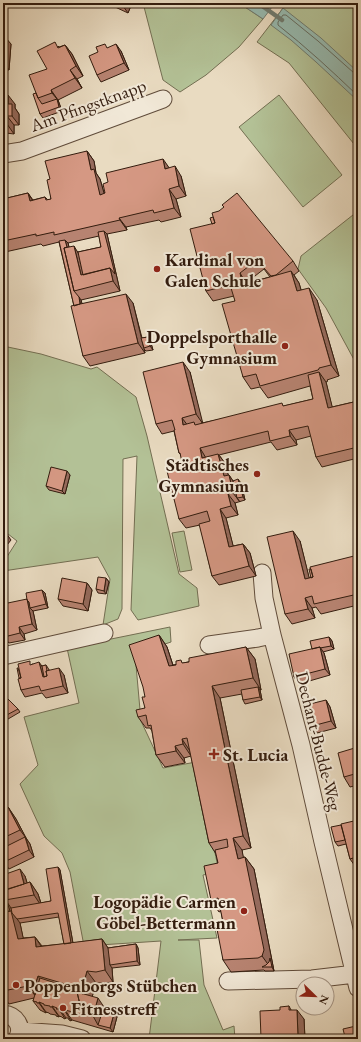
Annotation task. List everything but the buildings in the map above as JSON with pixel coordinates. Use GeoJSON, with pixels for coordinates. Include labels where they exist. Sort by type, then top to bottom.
{"type":"FeatureCollection","features":[{"type":"Feature","properties":{"kind":"street","name":"Am Pfingstknapp"},"geometry":{"type":"LineString","coordinates":[[3,154],[22,150],[163,99]]}},
{"type":"Feature","properties":{"kind":"street","name":"Dechant-Budde-Weg"},"geometry":{"type":"LineString","coordinates":[[262,573],[264,598],[272,634],[301,745],[356,981]]}},
{"type":"Feature","properties":{"kind":"street"},"geometry":{"type":"LineString","coordinates":[[3,656],[104,633]]}},
{"type":"Feature","properties":{"kind":"street"},"geometry":{"type":"LineString","coordinates":[[210,645],[258,638],[272,634]]}},
{"type":"Feature","properties":{"kind":"street"},"geometry":{"type":"LineString","coordinates":[[228,981],[312,979],[356,981]]}},
{"type":"Feature","properties":{"kind":"street"},"geometry":{"type":"LineString","coordinates":[[3,1014],[8,1014],[17,1020],[19,1025],[18,1035],[62,1034],[82,1039]]}},
{"type":"Feature","properties":{"kind":"green space"},"geometry":{"type":"Polygon","coordinates":[[[143,3],[239,3],[263,19],[239,47],[206,75],[180,92],[163,80],[143,3]]]}},
{"type":"Feature","properties":{"kind":"green space"},"geometry":{"type":"Polygon","coordinates":[[[287,3],[358,3],[358,149],[289,63],[257,42],[287,3]]]}},
{"type":"Feature","properties":{"kind":"green space"},"geometry":{"type":"Polygon","coordinates":[[[279,95],[342,175],[303,207],[239,127],[279,95]]]}},
{"type":"Feature","properties":{"kind":"green space"},"geometry":{"type":"Polygon","coordinates":[[[358,211],[358,367],[326,308],[298,269],[301,256],[358,211]]]}},
{"type":"Feature","properties":{"kind":"green space"},"geometry":{"type":"Polygon","coordinates":[[[3,346],[41,354],[91,369],[97,367],[136,397],[147,436],[179,574],[197,588],[199,606],[138,620],[131,610],[137,456],[123,459],[122,609],[118,619],[103,625],[110,579],[98,557],[3,571],[3,563],[17,541],[3,530],[3,346]]]}},
{"type":"Feature","properties":{"kind":"green space"},"geometry":{"type":"Polygon","coordinates":[[[184,531],[192,570],[180,572],[172,533],[184,531]]]}},
{"type":"Feature","properties":{"kind":"green space"},"geometry":{"type":"Polygon","coordinates":[[[170,627],[171,642],[135,654],[141,721],[163,768],[196,762],[219,872],[203,875],[217,938],[178,940],[199,940],[204,985],[223,1030],[234,1026],[235,1039],[149,1039],[161,941],[84,946],[70,872],[62,853],[44,836],[20,784],[38,765],[24,717],[79,703],[67,648],[170,627]]]}},
{"type":"Feature","properties":{"kind":"water"},"geometry":{"type":"Polygon","coordinates":[[[239,3],[275,3],[263,19],[239,3]]]}},
{"type":"Feature","properties":{"kind":"water"},"geometry":{"type":"Polygon","coordinates":[[[283,8],[321,38],[358,72],[358,101],[291,40],[271,25],[283,8]]]}},
{"type":"Feature","properties":{"kind":"waterway"},"geometry":{"type":"LineString","coordinates":[[258,3],[282,20]]}},
{"type":"Feature","properties":{"kind":"place","name":"Kardinal von Galen Schule"},"geometry":{"type":"Point","coordinates":[157,269]}},
{"type":"Feature","properties":{"kind":"place","name":"Doppelsporthalle Gymnasium"},"geometry":{"type":"Point","coordinates":[285,346]}},
{"type":"Feature","properties":{"kind":"place","name":"Städtisches Gymnasium"},"geometry":{"type":"Point","coordinates":[257,474]}},
{"type":"Feature","properties":{"kind":"place","name":"St. Lucia"},"geometry":{"type":"Point","coordinates":[214,754]}},
{"type":"Feature","properties":{"kind":"place","name":"Logopädie Carmen Göbel-Bettermann"},"geometry":{"type":"Point","coordinates":[244,911]}},
{"type":"Feature","properties":{"kind":"place","name":"Poppenborgs Stübchen"},"geometry":{"type":"Point","coordinates":[16,985]}},
{"type":"Feature","properties":{"kind":"place","name":"Fitnesstreff"},"geometry":{"type":"Point","coordinates":[63,1008]}}]}
